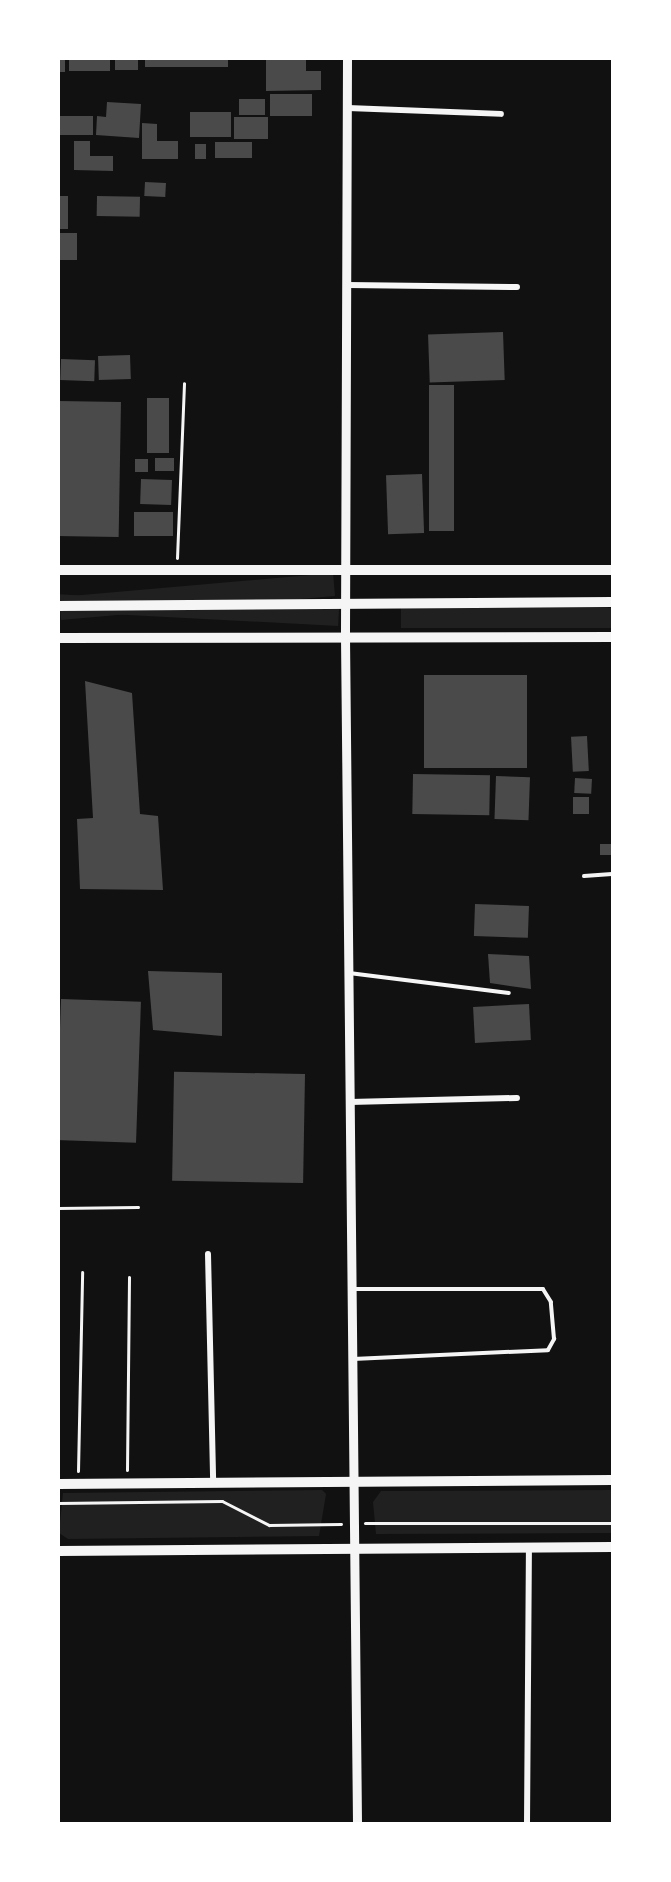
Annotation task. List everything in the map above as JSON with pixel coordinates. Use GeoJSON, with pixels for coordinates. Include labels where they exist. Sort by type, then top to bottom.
{"type":"FeatureCollection","features":[{"type":"Feature","properties":{"kind":"main road"},"geometry":{"type":"LineString","coordinates":[[58,570],[348,567],[612,570]]}},
{"type":"Feature","properties":{"kind":"main road"},"geometry":{"type":"LineString","coordinates":[[58,606],[612,602]]}},
{"type":"Feature","properties":{"kind":"main road"},"geometry":{"type":"LineString","coordinates":[[58,638],[612,637]]}},
{"type":"Feature","properties":{"kind":"main road"},"geometry":{"type":"LineString","coordinates":[[60,1485],[355,1480],[612,1480]]}},
{"type":"Feature","properties":{"kind":"main road"},"geometry":{"type":"LineString","coordinates":[[58,1551],[612,1548]]}},
{"type":"Feature","properties":{"kind":"street"},"geometry":{"type":"LineString","coordinates":[[347,58],[348,567],[345,637],[356,1523],[357,1824]]}},
{"type":"Feature","properties":{"kind":"street"},"geometry":{"type":"LineString","coordinates":[[348,108],[501,114]]}},
{"type":"Feature","properties":{"kind":"street"},"geometry":{"type":"LineString","coordinates":[[348,285],[517,287]]}},
{"type":"Feature","properties":{"kind":"street"},"geometry":{"type":"LineString","coordinates":[[350,1102],[517,1098]]}},
{"type":"Feature","properties":{"kind":"street"},"geometry":{"type":"LineString","coordinates":[[208,1254],[213,1482]]}},
{"type":"Feature","properties":{"kind":"street"},"geometry":{"type":"LineString","coordinates":[[527,1824],[529,1548]]}},
{"type":"Feature","properties":{"kind":"lane"},"geometry":{"type":"LineString","coordinates":[[584,876],[612,874]]}},
{"type":"Feature","properties":{"kind":"lane"},"geometry":{"type":"LineString","coordinates":[[348,973],[509,993]]}},
{"type":"Feature","properties":{"kind":"lane"},"geometry":{"type":"LineString","coordinates":[[352,1289],[543,1289],[551,1302],[554,1339],[548,1350],[353,1359]]}},
{"type":"Feature","properties":{"kind":"path"},"geometry":{"type":"LineString","coordinates":[[176,569],[184,383]]}},
{"type":"Feature","properties":{"kind":"path"},"geometry":{"type":"LineString","coordinates":[[58,1208],[138,1207]]}},
{"type":"Feature","properties":{"kind":"path"},"geometry":{"type":"LineString","coordinates":[[78,1484],[82,1272]]}},
{"type":"Feature","properties":{"kind":"path"},"geometry":{"type":"LineString","coordinates":[[126,1483],[129,1277]]}},
{"type":"Feature","properties":{"kind":"path"},"geometry":{"type":"LineString","coordinates":[[58,1503],[222,1501],[268,1525],[612,1523]]}},
{"type":"Feature","properties":{"kind":"shaded area"},"geometry":{"type":"Polygon","coordinates":[[[333,573],[335,596],[61,620],[59,597],[333,573]]]}},
{"type":"Feature","properties":{"kind":"shaded area"},"geometry":{"type":"Polygon","coordinates":[[[58,594],[339,609],[338,626],[58,611],[58,594]]]}},
{"type":"Feature","properties":{"kind":"shaded area"},"geometry":{"type":"Polygon","coordinates":[[[401,608],[612,608],[612,628],[401,628],[401,608]]]}},
{"type":"Feature","properties":{"kind":"shaded area"},"geometry":{"type":"Polygon","coordinates":[[[322,1490],[326,1494],[319,1536],[68,1539],[59,1533],[63,1493],[322,1490]]]}},
{"type":"Feature","properties":{"kind":"shaded area"},"geometry":{"type":"Polygon","coordinates":[[[612,1490],[612,1533],[376,1534],[373,1502],[381,1491],[612,1490]]]}},
{"type":"Feature","properties":{"kind":"building"},"geometry":{"type":"Polygon","coordinates":[[[58,58],[65,58],[65,72],[58,72],[58,58]]]}},
{"type":"Feature","properties":{"kind":"building"},"geometry":{"type":"Polygon","coordinates":[[[69,58],[110,58],[110,71],[69,71],[69,58]]]}},
{"type":"Feature","properties":{"kind":"building"},"geometry":{"type":"Polygon","coordinates":[[[115,58],[138,58],[138,70],[115,70],[115,58]]]}},
{"type":"Feature","properties":{"kind":"building"},"geometry":{"type":"Polygon","coordinates":[[[145,58],[228,58],[228,67],[145,67],[145,58]]]}},
{"type":"Feature","properties":{"kind":"building"},"geometry":{"type":"Polygon","coordinates":[[[266,58],[306,58],[306,71],[321,71],[321,90],[266,91],[266,58]]]}},
{"type":"Feature","properties":{"kind":"building"},"geometry":{"type":"Polygon","coordinates":[[[270,94],[312,94],[312,116],[270,116],[270,94]]]}},
{"type":"Feature","properties":{"kind":"building"},"geometry":{"type":"Polygon","coordinates":[[[239,99],[265,99],[265,115],[239,115],[239,99]]]}},
{"type":"Feature","properties":{"kind":"building"},"geometry":{"type":"Polygon","coordinates":[[[107,102],[141,104],[139,138],[96,135],[97,116],[106,117],[107,102]]]}},
{"type":"Feature","properties":{"kind":"building"},"geometry":{"type":"Polygon","coordinates":[[[190,112],[231,112],[231,137],[190,137],[190,112]]]}},
{"type":"Feature","properties":{"kind":"building"},"geometry":{"type":"Polygon","coordinates":[[[58,116],[93,116],[93,135],[58,135],[58,116]]]}},
{"type":"Feature","properties":{"kind":"building"},"geometry":{"type":"Polygon","coordinates":[[[234,117],[268,117],[268,139],[234,139],[234,117]]]}},
{"type":"Feature","properties":{"kind":"building"},"geometry":{"type":"Polygon","coordinates":[[[142,123],[157,124],[157,141],[178,141],[178,159],[142,159],[142,123]]]}},
{"type":"Feature","properties":{"kind":"building"},"geometry":{"type":"Polygon","coordinates":[[[74,141],[90,141],[90,156],[113,156],[113,171],[74,170],[74,141]]]}},
{"type":"Feature","properties":{"kind":"building"},"geometry":{"type":"Polygon","coordinates":[[[215,142],[252,142],[252,158],[215,158],[215,142]]]}},
{"type":"Feature","properties":{"kind":"building"},"geometry":{"type":"Polygon","coordinates":[[[195,144],[206,144],[206,159],[195,159],[195,144]]]}},
{"type":"Feature","properties":{"kind":"building"},"geometry":{"type":"Polygon","coordinates":[[[145,182],[166,183],[165,197],[144,196],[145,182]]]}},
{"type":"Feature","properties":{"kind":"building"},"geometry":{"type":"Polygon","coordinates":[[[58,196],[68,196],[68,229],[58,229],[58,196]]]}},
{"type":"Feature","properties":{"kind":"building"},"geometry":{"type":"Polygon","coordinates":[[[97,196],[140,197],[140,217],[97,216],[97,196]]]}},
{"type":"Feature","properties":{"kind":"building"},"geometry":{"type":"Polygon","coordinates":[[[58,233],[77,233],[77,260],[58,260],[58,233]]]}},
{"type":"Feature","properties":{"kind":"building"},"geometry":{"type":"Polygon","coordinates":[[[503,332],[505,380],[430,383],[428,335],[503,332]]]}},
{"type":"Feature","properties":{"kind":"building"},"geometry":{"type":"Polygon","coordinates":[[[130,355],[131,379],[99,380],[98,356],[130,355]]]}},
{"type":"Feature","properties":{"kind":"building"},"geometry":{"type":"Polygon","coordinates":[[[61,359],[95,360],[94,381],[60,380],[61,359]]]}},
{"type":"Feature","properties":{"kind":"building"},"geometry":{"type":"Polygon","coordinates":[[[429,385],[454,385],[454,531],[429,531],[429,385]]]}},
{"type":"Feature","properties":{"kind":"building"},"geometry":{"type":"Polygon","coordinates":[[[147,398],[169,398],[169,453],[147,453],[147,398]]]}},
{"type":"Feature","properties":{"kind":"building"},"geometry":{"type":"Polygon","coordinates":[[[58,401],[121,402],[119,537],[58,536],[58,401]]]}},
{"type":"Feature","properties":{"kind":"building"},"geometry":{"type":"Polygon","coordinates":[[[155,458],[174,458],[174,471],[155,471],[155,458]]]}},
{"type":"Feature","properties":{"kind":"building"},"geometry":{"type":"Polygon","coordinates":[[[135,459],[148,459],[148,472],[135,472],[135,459]]]}},
{"type":"Feature","properties":{"kind":"building"},"geometry":{"type":"Polygon","coordinates":[[[422,474],[424,533],[388,534],[386,475],[422,474]]]}},
{"type":"Feature","properties":{"kind":"building"},"geometry":{"type":"Polygon","coordinates":[[[141,479],[172,480],[171,505],[140,504],[141,479]]]}},
{"type":"Feature","properties":{"kind":"building"},"geometry":{"type":"Polygon","coordinates":[[[134,512],[173,512],[173,536],[134,536],[134,512]]]}},
{"type":"Feature","properties":{"kind":"building"},"geometry":{"type":"Polygon","coordinates":[[[424,675],[527,675],[527,768],[424,768],[424,675]]]}},
{"type":"Feature","properties":{"kind":"building"},"geometry":{"type":"Polygon","coordinates":[[[85,681],[132,693],[140,814],[158,816],[163,890],[80,889],[77,819],[93,818],[85,681]]]}},
{"type":"Feature","properties":{"kind":"building"},"geometry":{"type":"Polygon","coordinates":[[[587,736],[589,771],[573,772],[571,737],[587,736]]]}},
{"type":"Feature","properties":{"kind":"building"},"geometry":{"type":"Polygon","coordinates":[[[413,774],[490,775],[489,815],[412,814],[413,774]]]}},
{"type":"Feature","properties":{"kind":"building"},"geometry":{"type":"Polygon","coordinates":[[[496,776],[530,777],[528,820],[494,819],[496,776]]]}},
{"type":"Feature","properties":{"kind":"building"},"geometry":{"type":"Polygon","coordinates":[[[575,778],[592,779],[591,794],[574,793],[575,778]]]}},
{"type":"Feature","properties":{"kind":"building"},"geometry":{"type":"Polygon","coordinates":[[[573,797],[589,797],[589,814],[573,814],[573,797]]]}},
{"type":"Feature","properties":{"kind":"building"},"geometry":{"type":"Polygon","coordinates":[[[600,844],[612,844],[612,855],[600,855],[600,844]]]}},
{"type":"Feature","properties":{"kind":"building"},"geometry":{"type":"Polygon","coordinates":[[[475,904],[529,906],[528,938],[474,936],[475,904]]]}},
{"type":"Feature","properties":{"kind":"building"},"geometry":{"type":"Polygon","coordinates":[[[488,954],[529,956],[531,989],[490,983],[488,954]]]}},
{"type":"Feature","properties":{"kind":"building"},"geometry":{"type":"Polygon","coordinates":[[[148,971],[222,973],[222,1036],[153,1030],[148,971]]]}},
{"type":"Feature","properties":{"kind":"building"},"geometry":{"type":"Polygon","coordinates":[[[61,999],[141,1002],[136,1143],[58,1140],[61,999]]]}},
{"type":"Feature","properties":{"kind":"building"},"geometry":{"type":"Polygon","coordinates":[[[529,1004],[531,1040],[475,1043],[473,1007],[529,1004]]]}},
{"type":"Feature","properties":{"kind":"building"},"geometry":{"type":"Polygon","coordinates":[[[174,1072],[305,1074],[303,1183],[172,1181],[174,1072]]]}}]}
